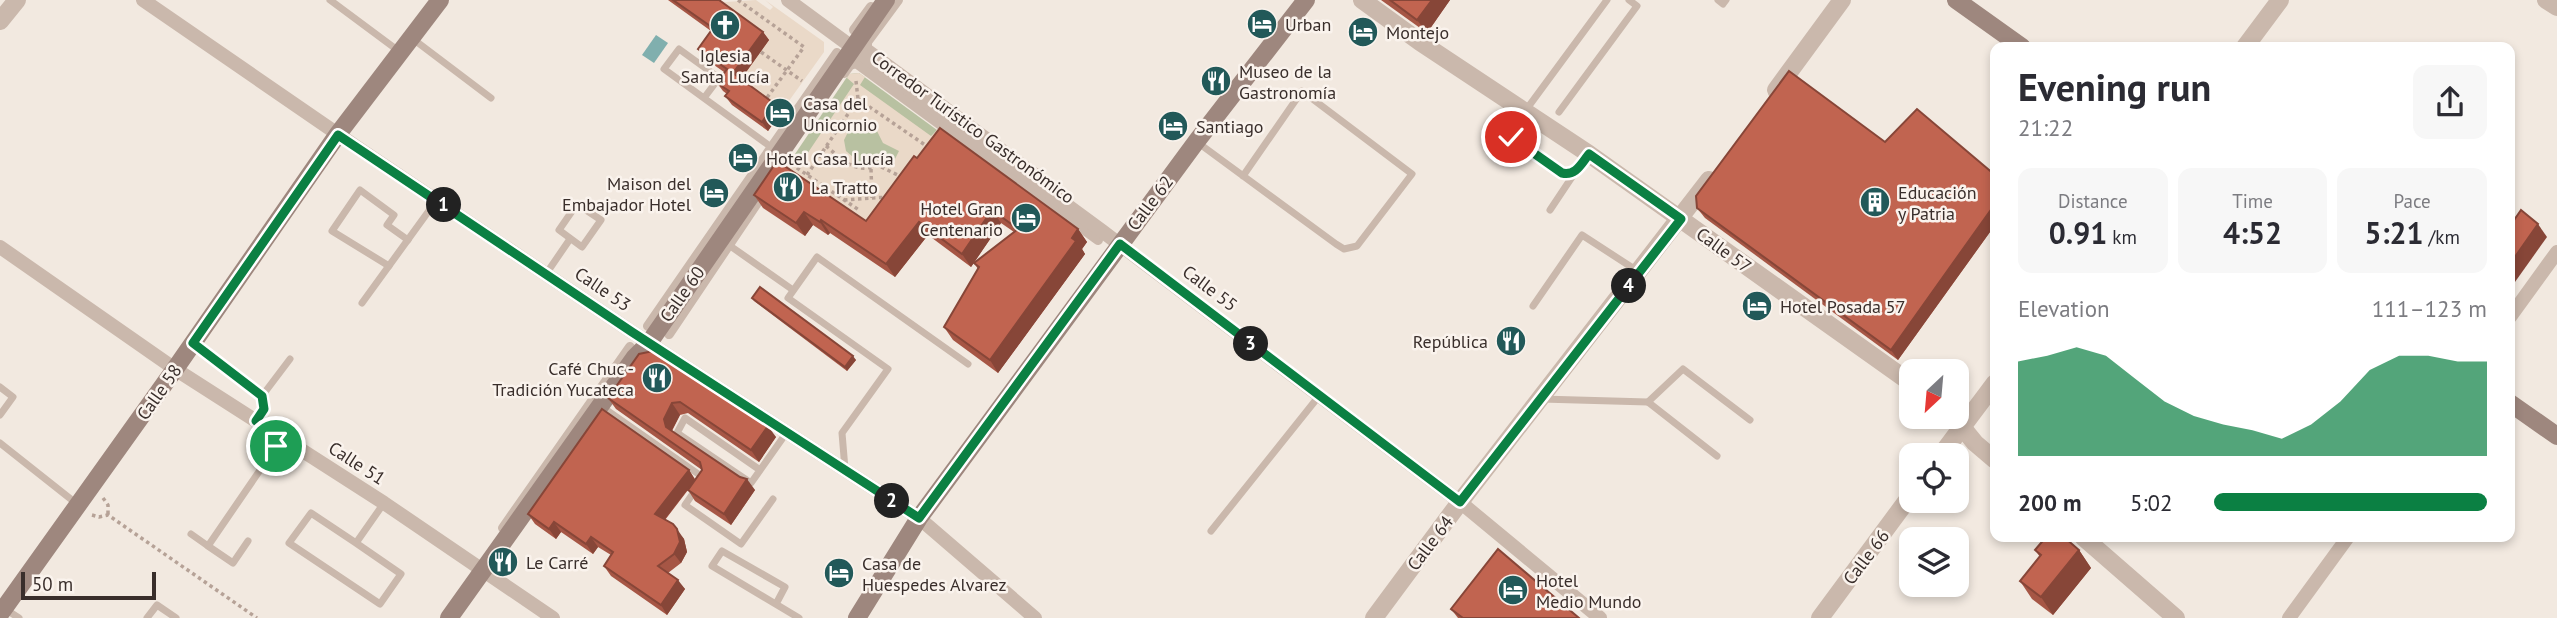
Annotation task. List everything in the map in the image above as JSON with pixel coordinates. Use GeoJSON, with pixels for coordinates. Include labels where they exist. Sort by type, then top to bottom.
{"type":"FeatureCollection","features":[{"type":"Feature","properties":{"kind":"main road","name":"Calle 58"},"geometry":{"type":"LineString","coordinates":[[8,613],[338,135],[440,0]]}},
{"type":"Feature","properties":{"kind":"main road","name":"Calle 60"},"geometry":{"type":"LineString","coordinates":[[449,618],[488,575],[604,407],[635,356],[724,242],[848,43],[886,0]]}},
{"type":"Feature","properties":{"kind":"main road","name":"Calle 62"},"geometry":{"type":"LineString","coordinates":[[857,618],[919,518],[1196,142],[1306,0]]}},
{"type":"Feature","properties":{"kind":"main road"},"geometry":{"type":"LineString","coordinates":[[1956,0],[2015,42]]}},
{"type":"Feature","properties":{"kind":"main road"},"geometry":{"type":"LineString","coordinates":[[2515,406],[2557,436]]}},
{"type":"Feature","properties":{"kind":"street"},"geometry":{"type":"LineString","coordinates":[[0,21],[17,0]]}},
{"type":"Feature","properties":{"kind":"street","name":"Calle 53"},"geometry":{"type":"LineString","coordinates":[[143,0],[646,343],[919,518],[1035,618]]}},
{"type":"Feature","properties":{"kind":"street","name":"Calle 55"},"geometry":{"type":"LineString","coordinates":[[788,0],[1120,244],[1460,502],[1600,618]]}},
{"type":"Feature","properties":{"kind":"street"},"geometry":{"type":"LineString","coordinates":[[646,343],[771,147],[812,88],[848,43],[876,0]]}},
{"type":"Feature","properties":{"kind":"street","name":"Corredor Turístico Gastronómico"},"geometry":{"type":"LineString","coordinates":[[898,0],[867,42],[867,48],[1106,226]]}},
{"type":"Feature","properties":{"kind":"street","name":"Calle 57"},"geometry":{"type":"LineString","coordinates":[[1362,0],[1420,42],[1589,154],[1899,374]]}},
{"type":"Feature","properties":{"kind":"street"},"geometry":{"type":"LineString","coordinates":[[1769,100],[1842,0]]}},
{"type":"Feature","properties":{"kind":"street"},"geometry":{"type":"LineString","coordinates":[[2249,42],[2280,0]]}},
{"type":"Feature","properties":{"kind":"street"},"geometry":{"type":"LineString","coordinates":[[2546,0],[2557,7]]}},
{"type":"Feature","properties":{"kind":"street","name":"Corredor Turístico Gastronómico"},"geometry":{"type":"LineString","coordinates":[[669,334],[724,242],[786,160],[850,65],[856,63],[1098,240]]}},
{"type":"Feature","properties":{"kind":"street","name":"Calle 64"},"geometry":{"type":"LineString","coordinates":[[1374,618],[1460,502],[1721,165]]}},
{"type":"Feature","properties":{"kind":"street","name":"Calle 51"},"geometry":{"type":"LineString","coordinates":[[0,247],[175,369],[384,503],[553,618]]}},
{"type":"Feature","properties":{"kind":"street"},"geometry":{"type":"LineString","coordinates":[[2515,310],[2557,252]]}},
{"type":"Feature","properties":{"kind":"street"},"geometry":{"type":"LineString","coordinates":[[486,551],[630,347]]}},
{"type":"Feature","properties":{"kind":"street"},"geometry":{"type":"LineString","coordinates":[[1969,410],[1990,388]]}},
{"type":"Feature","properties":{"kind":"street"},"geometry":{"type":"LineString","coordinates":[[1964,429],[1990,456]]}},
{"type":"Feature","properties":{"kind":"street","name":"Calle 66"},"geometry":{"type":"LineString","coordinates":[[1820,618],[1899,511]]}},
{"type":"Feature","properties":{"kind":"street"},"geometry":{"type":"LineString","coordinates":[[2089,542],[2176,618]]}},
{"type":"Feature","properties":{"kind":"street"},"geometry":{"type":"LineString","coordinates":[[2289,618],[2344,542]]}},
{"type":"Feature","properties":{"kind":"street"},"geometry":{"type":"LineString","coordinates":[[459,618],[488,575]]}},
{"type":"Feature","properties":{"kind":"street"},"geometry":{"type":"LineString","coordinates":[[439,618],[466,580]]}},
{"type":"Feature","properties":{"kind":"lane"},"geometry":{"type":"LineString","coordinates":[[330,0],[491,98]]}},
{"type":"Feature","properties":{"kind":"lane"},"geometry":{"type":"LineString","coordinates":[[1577,171],[1572,174],[1562,173],[1511,137],[1504,120],[1520,106],[1607,0]]}},
{"type":"Feature","properties":{"kind":"lane"},"geometry":{"type":"LineString","coordinates":[[1559,112],[1637,6],[1629,0]]}},
{"type":"Feature","properties":{"kind":"lane"},"geometry":{"type":"LineString","coordinates":[[1718,0],[1723,4],[1726,0]]}},
{"type":"Feature","properties":{"kind":"lane"},"geometry":{"type":"LineString","coordinates":[[704,98],[719,78],[679,49],[664,69],[771,147]]}},
{"type":"Feature","properties":{"kind":"lane"},"geometry":{"type":"LineString","coordinates":[[1196,142],[1345,249],[1357,246],[1412,173],[1302,91],[1244,176]]}},
{"type":"Feature","properties":{"kind":"lane"},"geometry":{"type":"LineString","coordinates":[[1550,210],[1589,154]]}},
{"type":"Feature","properties":{"kind":"lane"},"geometry":{"type":"LineString","coordinates":[[389,266],[332,231],[360,190],[394,215],[387,225],[408,240]]}},
{"type":"Feature","properties":{"kind":"lane"},"geometry":{"type":"LineString","coordinates":[[362,303],[436,200]]}},
{"type":"Feature","properties":{"kind":"lane"},"geometry":{"type":"LineString","coordinates":[[577,204],[601,220],[582,247],[570,239],[559,230],[577,204]]}},
{"type":"Feature","properties":{"kind":"lane"},"geometry":{"type":"LineString","coordinates":[[1533,306],[1582,235],[1639,272]]}},
{"type":"Feature","properties":{"kind":"lane"},"geometry":{"type":"LineString","coordinates":[[547,274],[570,239]]}},
{"type":"Feature","properties":{"kind":"lane"},"geometry":{"type":"LineString","coordinates":[[724,242],[793,290]]}},
{"type":"Feature","properties":{"kind":"lane"},"geometry":{"type":"LineString","coordinates":[[845,469],[842,433],[888,369],[788,298],[817,257],[968,364]]}},
{"type":"Feature","properties":{"kind":"lane"},"geometry":{"type":"LineString","coordinates":[[193,343],[262,396],[264,409],[256,421]]}},
{"type":"Feature","properties":{"kind":"lane"},"geometry":{"type":"LineString","coordinates":[[262,396],[290,359]]}},
{"type":"Feature","properties":{"kind":"lane"},"geometry":{"type":"LineString","coordinates":[[1648,402],[1683,369],[1750,420]]}},
{"type":"Feature","properties":{"kind":"lane"},"geometry":{"type":"LineString","coordinates":[[0,387],[13,397],[0,415]]}},
{"type":"Feature","properties":{"kind":"lane"},"geometry":{"type":"LineString","coordinates":[[1211,531],[1320,396]]}},
{"type":"Feature","properties":{"kind":"lane"},"geometry":{"type":"LineString","coordinates":[[1541,399],[1648,402],[1717,456]]}},
{"type":"Feature","properties":{"kind":"lane"},"geometry":{"type":"LineString","coordinates":[[604,407],[704,478],[685,505],[741,544],[773,499]]}},
{"type":"Feature","properties":{"kind":"lane"},"geometry":{"type":"LineString","coordinates":[[760,470],[685,418],[677,433],[751,483],[787,432]]}},
{"type":"Feature","properties":{"kind":"lane"},"geometry":{"type":"LineString","coordinates":[[208,546],[282,438]]}},
{"type":"Feature","properties":{"kind":"lane"},"geometry":{"type":"LineString","coordinates":[[0,443],[81,509]]}},
{"type":"Feature","properties":{"kind":"lane"},"geometry":{"type":"LineString","coordinates":[[356,544],[384,503]]}},
{"type":"Feature","properties":{"kind":"lane"},"geometry":{"type":"LineString","coordinates":[[312,513],[356,544],[401,574],[380,604],[289,543],[312,513]]}},
{"type":"Feature","properties":{"kind":"lane"},"geometry":{"type":"LineString","coordinates":[[191,534],[233,563],[248,541]]}},
{"type":"Feature","properties":{"kind":"lane"},"geometry":{"type":"LineString","coordinates":[[776,604],[785,587],[722,551],[712,566],[799,618]]}},
{"type":"Feature","properties":{"kind":"lane"},"geometry":{"type":"LineString","coordinates":[[147,618],[157,605],[176,618]]}},
{"type":"Feature","properties":{"kind":"path"},"geometry":{"type":"LineString","coordinates":[[736,8],[740,1],[804,47],[765,101]]}},
{"type":"Feature","properties":{"kind":"path"},"geometry":{"type":"LineString","coordinates":[[761,52],[812,88]]}},
{"type":"Feature","properties":{"kind":"path"},"geometry":{"type":"LineString","coordinates":[[856,83],[859,99],[932,150],[947,129]]}},
{"type":"Feature","properties":{"kind":"path"},"geometry":{"type":"LineString","coordinates":[[807,175],[859,99]]}},
{"type":"Feature","properties":{"kind":"path"},"geometry":{"type":"LineString","coordinates":[[826,146],[851,166],[864,169],[877,165],[910,181]]}},
{"type":"Feature","properties":{"kind":"path"},"geometry":{"type":"LineString","coordinates":[[786,160],[859,210]]}},
{"type":"Feature","properties":{"kind":"path"},"geometry":{"type":"LineString","coordinates":[[870,168],[872,198]]}},
{"type":"Feature","properties":{"kind":"path"},"geometry":{"type":"LineString","coordinates":[[844,200],[900,195]]}},
{"type":"Feature","properties":{"kind":"path"},"geometry":{"type":"LineString","coordinates":[[99,492],[108,505],[108,515]]}},
{"type":"Feature","properties":{"kind":"path"},"geometry":{"type":"LineString","coordinates":[[81,509],[99,517],[108,515],[257,618]]}},
{"type":"Feature","properties":{"kind":"green space"},"geometry":{"type":"Polygon","coordinates":[[[859,73],[937,130],[893,191],[850,196],[793,157],[849,74],[859,73]]]}},
{"type":"Feature","properties":{"kind":"shaded area"},"geometry":{"type":"Polygon","coordinates":[[[713,0],[756,0],[770,10],[773,7],[765,0],[824,42],[824,52],[781,112],[739,82],[713,0]]]}},
{"type":"Feature","properties":{"kind":"shaded area"},"geometry":{"type":"Polygon","coordinates":[[[859,73],[865,77],[860,85],[931,136],[937,130],[950,139],[875,234],[783,171],[793,157],[801,163],[854,84],[847,78],[849,74],[859,73]],[[865,124],[854,126],[844,140],[846,151],[859,162],[875,159],[891,167],[899,151],[883,143],[876,129],[865,124]]]}},
{"type":"Feature","properties":{"kind":"water"},"geometry":{"type":"Polygon","coordinates":[[[656,35],[668,43],[654,63],[642,55],[656,35]]]}},
{"type":"Feature","properties":{"kind":"building"},"geometry":{"type":"Polygon","coordinates":[[[673,0],[719,0],[763,32],[733,73],[775,104],[762,122],[725,96],[729,91],[717,83],[727,69],[698,49],[713,28],[673,0]]]}},
{"type":"Feature","properties":{"kind":"building"},"geometry":{"type":"Polygon","coordinates":[[[1390,0],[1432,0],[1417,20],[1390,0]]]}},
{"type":"Feature","properties":{"kind":"building","name":"Educación y Patria"},"geometry":{"type":"Polygon","coordinates":[[[1789,71],[1885,142],[1917,109],[1990,171],[1990,211],[1891,350],[1697,208],[1696,196],[1789,71]]]}},
{"type":"Feature","properties":{"kind":"building"},"geometry":{"type":"Polygon","coordinates":[[[940,128],[1078,229],[1072,238],[1076,241],[990,360],[944,327],[979,267],[974,263],[1018,229],[992,210],[962,254],[919,222],[886,264],[821,220],[820,222],[804,212],[796,223],[754,195],[777,161],[866,221],[914,156],[917,158],[940,128]]]}},
{"type":"Feature","properties":{"kind":"building"},"geometry":{"type":"Polygon","coordinates":[[[2521,210],[2538,224],[2515,257],[2515,219],[2521,210]]]}},
{"type":"Feature","properties":{"kind":"building"},"geometry":{"type":"Polygon","coordinates":[[[760,287],[853,356],[845,367],[752,298],[760,287]]]}},
{"type":"Feature","properties":{"kind":"building"},"geometry":{"type":"Polygon","coordinates":[[[653,351],[768,426],[751,450],[680,402],[672,403],[664,419],[666,427],[747,479],[724,514],[688,490],[702,470],[700,462],[608,398],[639,354],[653,351]]]}},
{"type":"Feature","properties":{"kind":"building"},"geometry":{"type":"Polygon","coordinates":[[[602,409],[689,470],[655,514],[673,524],[680,542],[674,554],[658,566],[678,580],[661,605],[604,566],[613,552],[591,537],[586,544],[554,522],[549,529],[528,514],[602,409]]]}},
{"type":"Feature","properties":{"kind":"building"},"geometry":{"type":"Polygon","coordinates":[[[2042,542],[2070,542],[2079,550],[2041,597],[2020,581],[2041,555],[2035,550],[2042,542]]]}},
{"type":"Feature","properties":{"kind":"building","name":"Hotel Medio Mundo"},"geometry":{"type":"Polygon","coordinates":[[[1498,549],[1579,618],[1463,618],[1451,609],[1498,549]]]}},
{"type":"Feature","properties":{"kind":"place","name":"Urban"},"geometry":{"type":"Point","coordinates":[1262,24]}},
{"type":"Feature","properties":{"kind":"place","name":"Iglesia Santa Lucía"},"geometry":{"type":"Point","coordinates":[725,25]}},
{"type":"Feature","properties":{"kind":"place","name":"Montejo"},"geometry":{"type":"Point","coordinates":[1363,32]}},
{"type":"Feature","properties":{"kind":"place","name":"Museo de la Gastronomía"},"geometry":{"type":"Point","coordinates":[1216,81]}},
{"type":"Feature","properties":{"kind":"place","name":"Casa del Unicornio"},"geometry":{"type":"Point","coordinates":[780,113]}},
{"type":"Feature","properties":{"kind":"place","name":"Santiago"},"geometry":{"type":"Point","coordinates":[1173,126]}},
{"type":"Feature","properties":{"kind":"place","name":"Hotel Casa Lucía"},"geometry":{"type":"Point","coordinates":[743,158]}},
{"type":"Feature","properties":{"kind":"place","name":"La Tratto"},"geometry":{"type":"Point","coordinates":[788,187]}},
{"type":"Feature","properties":{"kind":"place","name":"Maison del Embajador Hotel"},"geometry":{"type":"Point","coordinates":[714,193]}},
{"type":"Feature","properties":{"kind":"place","name":"Educación y Patria"},"geometry":{"type":"Point","coordinates":[1875,202]}},
{"type":"Feature","properties":{"kind":"place","name":"Hotel Gran Centenario"},"geometry":{"type":"Point","coordinates":[1026,218]}},
{"type":"Feature","properties":{"kind":"place","name":"Hotel Posada 57"},"geometry":{"type":"Point","coordinates":[1757,306]}},
{"type":"Feature","properties":{"kind":"place","name":"República"},"geometry":{"type":"Point","coordinates":[1511,341]}},
{"type":"Feature","properties":{"kind":"place","name":"Café Chuc - Tradición Yucateca"},"geometry":{"type":"Point","coordinates":[657,378]}},
{"type":"Feature","properties":{"kind":"place","name":"Le Carré"},"geometry":{"type":"Point","coordinates":[503,562]}},
{"type":"Feature","properties":{"kind":"place","name":"Casa de Huespedes Alvarez"},"geometry":{"type":"Point","coordinates":[839,573]}},
{"type":"Feature","properties":{"kind":"place","name":"Hotel Medio Mundo"},"geometry":{"type":"Point","coordinates":[1513,590]}},
{"type":"Feature","properties":{"kind":"route"},"geometry":{"type":"LineString","coordinates":[[276,446],[282,438],[256,421],[264,409],[262,396],[193,343],[338,135],[632,332],[919,518],[1120,244],[1460,502],[1681,219],[1589,154],[1577,171],[1572,174],[1562,173],[1511,137]]}}]}
